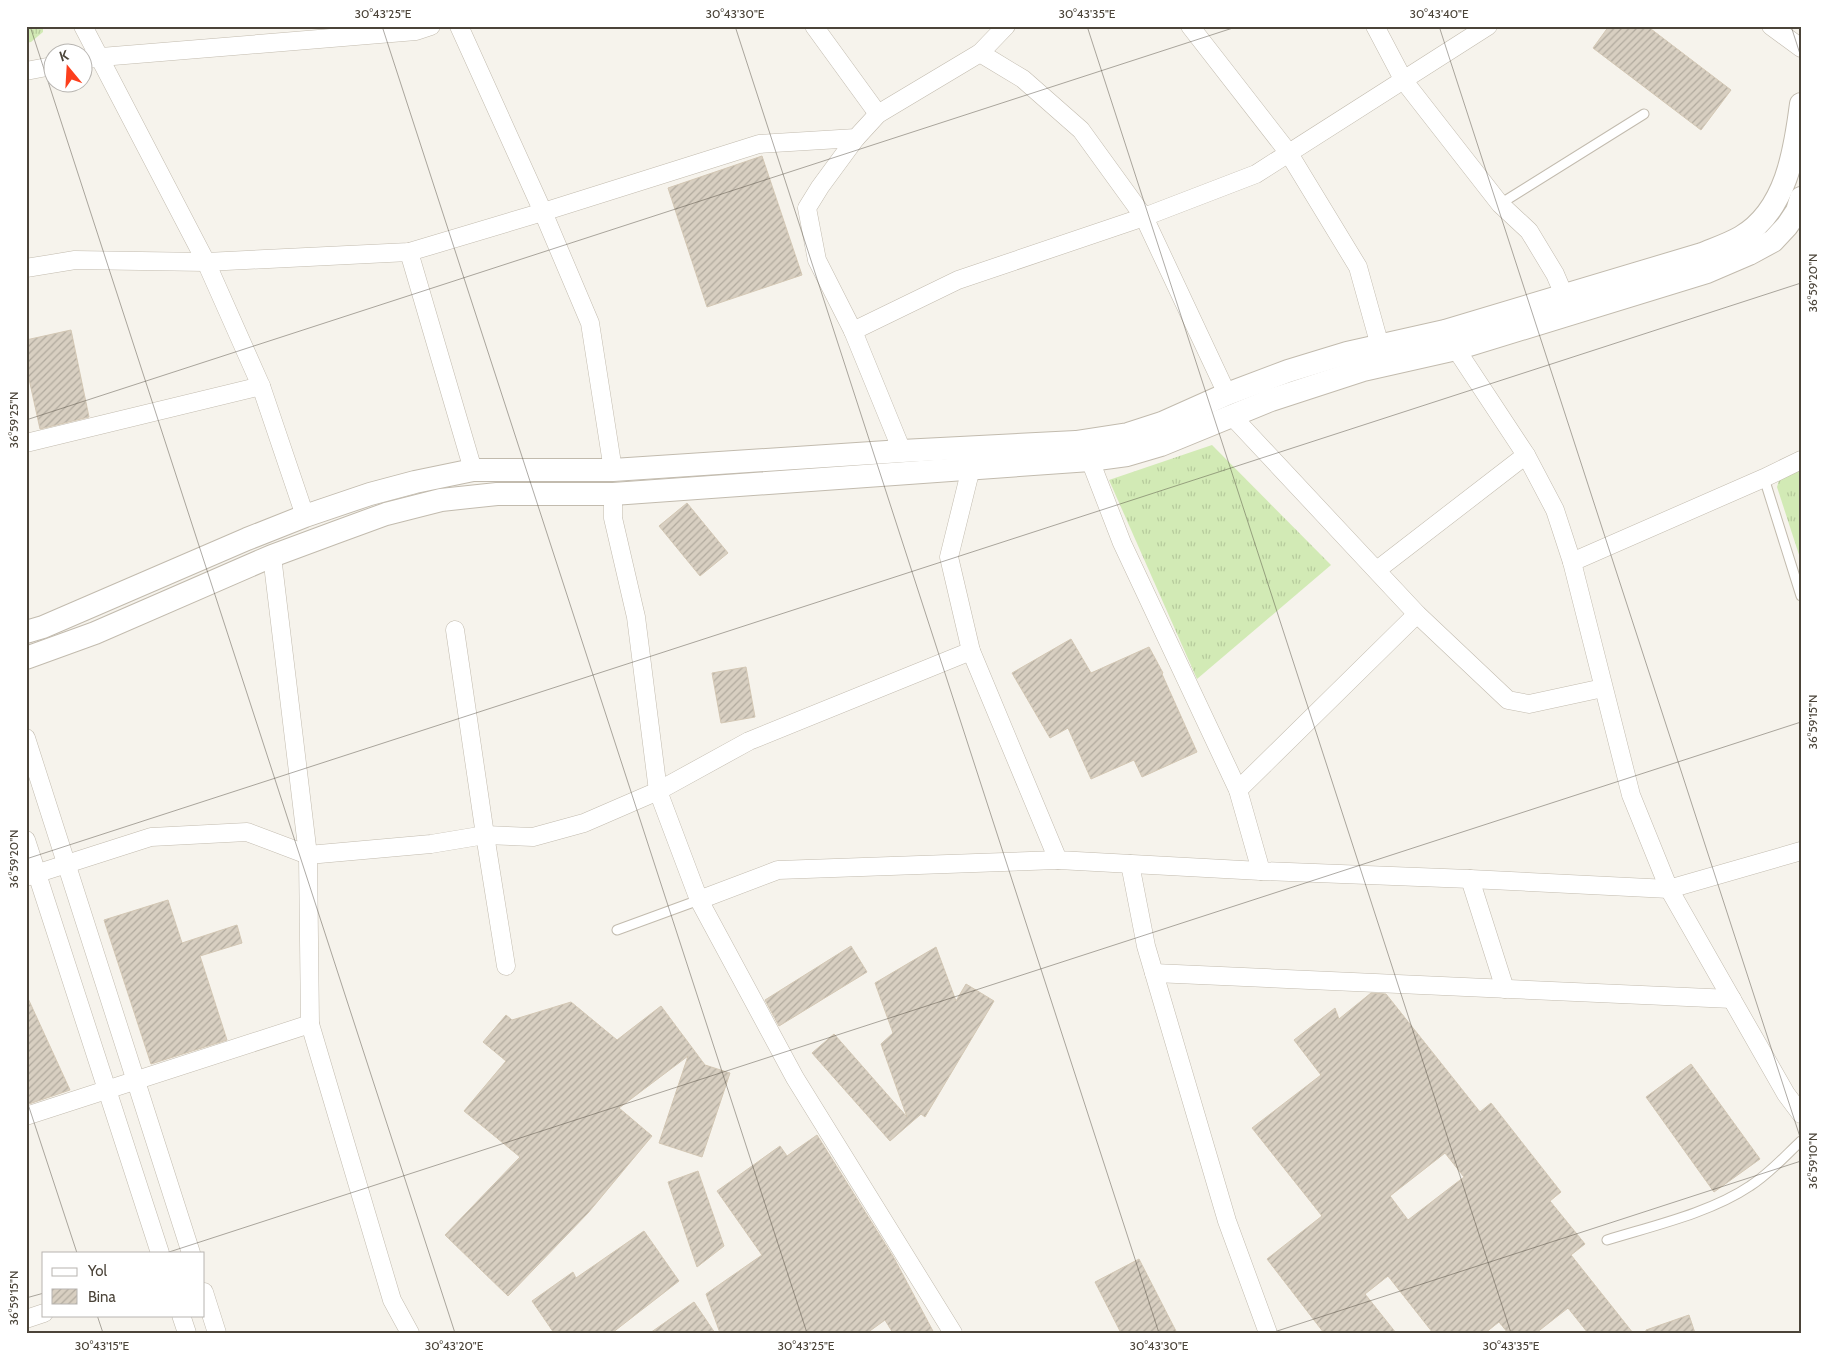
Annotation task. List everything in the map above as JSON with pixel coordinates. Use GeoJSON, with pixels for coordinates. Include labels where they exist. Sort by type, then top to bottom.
{"type":"FeatureCollection","features":[{"type":"Feature","properties":{"kind":"street"},"geometry":{"type":"LineString","coordinates":[[83,26],[206,262],[261,386],[305,516]]}},
{"type":"Feature","properties":{"kind":"street"},"geometry":{"type":"LineString","coordinates":[[92,58],[416,31],[431,26]]}},
{"type":"Feature","properties":{"kind":"street"},"geometry":{"type":"LineString","coordinates":[[459,26],[543,212],[590,323],[613,470],[613,518],[636,617],[658,791],[699,900],[795,1078],[953,1333]]}},
{"type":"Feature","properties":{"kind":"street"},"geometry":{"type":"LineString","coordinates":[[814,26],[878,114]]}},
{"type":"Feature","properties":{"kind":"street"},"geometry":{"type":"LineString","coordinates":[[902,451],[852,331],[817,260],[808,208],[820,187],[856,138],[878,114],[980,53],[1006,26]]}},
{"type":"Feature","properties":{"kind":"street"},"geometry":{"type":"LineString","coordinates":[[1190,26],[1288,152],[1358,267],[1380,346]]}},
{"type":"Feature","properties":{"kind":"street"},"geometry":{"type":"LineString","coordinates":[[1375,26],[1404,80],[1500,204],[1530,231],[1556,274],[1564,295]]}},
{"type":"Feature","properties":{"kind":"street"},"geometry":{"type":"LineString","coordinates":[[852,331],[958,280],[1144,217],[1256,174],[1488,26]]}},
{"type":"Feature","properties":{"kind":"street"},"geometry":{"type":"LineString","coordinates":[[1771,26],[1801,48]]}},
{"type":"Feature","properties":{"kind":"street"},"geometry":{"type":"LineString","coordinates":[[980,53],[1023,79],[1081,130],[1144,217],[1229,405],[1417,614],[1508,700],[1529,704],[1603,688]]}},
{"type":"Feature","properties":{"kind":"street"},"geometry":{"type":"LineString","coordinates":[[26,71],[42,68]]}},
{"type":"Feature","properties":{"kind":"street"},"geometry":{"type":"LineString","coordinates":[[26,632],[44,627],[305,516],[406,484],[473,470],[613,470],[902,451],[1076,442],[1120,435],[1229,405],[1271,400],[1451,340],[1564,295],[1702,254],[1742,237],[1764,218],[1776,199],[1789,170],[1796,145],[1801,104]]}},
{"type":"Feature","properties":{"kind":"street"},"geometry":{"type":"LineString","coordinates":[[26,268],[75,260],[206,262],[409,252],[759,144],[856,138]]}},
{"type":"Feature","properties":{"kind":"street"},"geometry":{"type":"LineString","coordinates":[[26,658],[95,633],[272,556],[386,514],[441,500],[497,494],[612,494],[1090,460],[1127,455],[1161,445],[1288,371],[1347,353],[1380,346],[1451,340],[1707,272],[1773,241],[1787,226],[1799,208],[1776,199]]}},
{"type":"Feature","properties":{"kind":"street"},"geometry":{"type":"LineString","coordinates":[[409,252],[473,470]]}},
{"type":"Feature","properties":{"kind":"street"},"geometry":{"type":"LineString","coordinates":[[1451,340],[1526,455],[1554,510],[1572,562],[1631,795],[1669,889],[1786,1094],[1801,1114]]}},
{"type":"Feature","properties":{"kind":"street"},"geometry":{"type":"LineString","coordinates":[[26,443],[261,386]]}},
{"type":"Feature","properties":{"kind":"street"},"geometry":{"type":"LineString","coordinates":[[1377,570],[1526,455]]}},
{"type":"Feature","properties":{"kind":"street"},"geometry":{"type":"LineString","coordinates":[[1090,460],[1122,543],[1238,790],[1261,871]]}},
{"type":"Feature","properties":{"kind":"street"},"geometry":{"type":"LineString","coordinates":[[1572,562],[1801,460]]}},
{"type":"Feature","properties":{"kind":"street"},"geometry":{"type":"LineString","coordinates":[[971,468],[949,557],[971,651],[1058,860]]}},
{"type":"Feature","properties":{"kind":"street"},"geometry":{"type":"LineString","coordinates":[[272,556],[308,855],[310,1024],[392,1300],[410,1333]]}},
{"type":"Feature","properties":{"kind":"street"},"geometry":{"type":"LineString","coordinates":[[1238,790],[1417,614]]}},
{"type":"Feature","properties":{"kind":"street"},"geometry":{"type":"LineString","coordinates":[[455,630],[506,966]]}},
{"type":"Feature","properties":{"kind":"street"},"geometry":{"type":"LineString","coordinates":[[32,875],[151,837],[247,832],[308,855],[431,844],[485,835],[533,836],[575,826],[658,791],[749,741],[971,651]]}},
{"type":"Feature","properties":{"kind":"street"},"geometry":{"type":"LineString","coordinates":[[26,738],[191,1252]]}},
{"type":"Feature","properties":{"kind":"street"},"geometry":{"type":"LineString","coordinates":[[26,840],[32,875],[107,1090],[160,1252]]}},
{"type":"Feature","properties":{"kind":"street"},"geometry":{"type":"LineString","coordinates":[[699,900],[778,870],[1058,860],[1261,871],[1470,878],[1669,889],[1801,851]]}},
{"type":"Feature","properties":{"kind":"street"},"geometry":{"type":"LineString","coordinates":[[1130,864],[1146,946],[1227,1221],[1268,1333]]}},
{"type":"Feature","properties":{"kind":"street"},"geometry":{"type":"LineString","coordinates":[[1470,878],[1505,989]]}},
{"type":"Feature","properties":{"kind":"street"},"geometry":{"type":"LineString","coordinates":[[1154,973],[1732,999]]}},
{"type":"Feature","properties":{"kind":"street"},"geometry":{"type":"LineString","coordinates":[[26,1116],[310,1024]]}},
{"type":"Feature","properties":{"kind":"street"},"geometry":{"type":"LineString","coordinates":[[205,1295],[217,1333]]}},
{"type":"Feature","properties":{"kind":"street"},"geometry":{"type":"LineString","coordinates":[[26,1319],[42,1315]]}},
{"type":"Feature","properties":{"kind":"street"},"geometry":{"type":"LineString","coordinates":[[181,1316],[186,1333]]}},
{"type":"Feature","properties":{"kind":"lane"},"geometry":{"type":"LineString","coordinates":[[1500,204],[1644,114]]}},
{"type":"Feature","properties":{"kind":"lane"},"geometry":{"type":"LineString","coordinates":[[1764,478],[1801,596]]}},
{"type":"Feature","properties":{"kind":"lane"},"geometry":{"type":"LineString","coordinates":[[617,930],[699,900]]}},
{"type":"Feature","properties":{"kind":"lane"},"geometry":{"type":"LineString","coordinates":[[1607,1240],[1672,1220],[1731,1197],[1761,1178],[1801,1141]]}},
{"type":"Feature","properties":{"kind":"green space"},"geometry":{"type":"Polygon","coordinates":[[[26,26],[43,26],[43,32],[31,42],[26,43],[26,26]]]}},
{"type":"Feature","properties":{"kind":"green space"},"geometry":{"type":"Polygon","coordinates":[[[1212,445],[1331,565],[1197,679],[1109,480],[1212,445]]]}},
{"type":"Feature","properties":{"kind":"green space"},"geometry":{"type":"Polygon","coordinates":[[[1801,467],[1801,561],[1777,487],[1780,477],[1801,467]]]}},
{"type":"Feature","properties":{"kind":"building"},"geometry":{"type":"Polygon","coordinates":[[[1609,26],[1647,26],[1731,90],[1701,130],[1593,48],[1609,26]]]}},
{"type":"Feature","properties":{"kind":"building"},"geometry":{"type":"Polygon","coordinates":[[[762,156],[802,275],[707,307],[668,188],[762,156]]]}},
{"type":"Feature","properties":{"kind":"building"},"geometry":{"type":"Polygon","coordinates":[[[71,330],[89,417],[40,429],[26,365],[26,340],[71,330]]]}},
{"type":"Feature","properties":{"kind":"building"},"geometry":{"type":"Polygon","coordinates":[[[687,503],[728,553],[700,576],[659,526],[687,503]]]}},
{"type":"Feature","properties":{"kind":"building"},"geometry":{"type":"Polygon","coordinates":[[[1071,639],[1091,673],[1149,647],[1163,673],[1197,752],[1142,777],[1134,760],[1091,779],[1068,728],[1050,738],[1012,673],[1071,639]]]}},
{"type":"Feature","properties":{"kind":"building"},"geometry":{"type":"Polygon","coordinates":[[[746,667],[755,717],[721,723],[712,673],[746,667]]]}},
{"type":"Feature","properties":{"kind":"building"},"geometry":{"type":"Polygon","coordinates":[[[168,900],[182,943],[237,925],[242,943],[200,956],[227,1040],[151,1064],[104,920],[168,900]]]}},
{"type":"Feature","properties":{"kind":"building"},"geometry":{"type":"Polygon","coordinates":[[[851,946],[867,972],[779,1026],[765,1000],[851,946]]]}},
{"type":"Feature","properties":{"kind":"building"},"geometry":{"type":"Polygon","coordinates":[[[936,947],[956,1001],[966,984],[994,1001],[925,1117],[921,1114],[890,1141],[812,1053],[834,1034],[907,1117],[881,1044],[893,1033],[875,983],[936,947]]]}},
{"type":"Feature","properties":{"kind":"building"},"geometry":{"type":"Polygon","coordinates":[[[1371,993],[1386,994],[1480,1112],[1491,1103],[1561,1192],[1550,1201],[1585,1244],[1571,1255],[1633,1333],[1588,1333],[1568,1308],[1536,1333],[1508,1333],[1499,1322],[1485,1333],[1433,1333],[1388,1276],[1365,1294],[1396,1333],[1324,1333],[1267,1259],[1322,1216],[1252,1128],[1321,1075],[1294,1040],[1335,1008],[1339,1019],[1371,993]],[[1445,1153],[1390,1196],[1408,1220],[1464,1177],[1445,1153]]]}},
{"type":"Feature","properties":{"kind":"building"},"geometry":{"type":"Polygon","coordinates":[[[26,994],[70,1090],[26,1105],[26,994]]]}},
{"type":"Feature","properties":{"kind":"building"},"geometry":{"type":"Polygon","coordinates":[[[571,1002],[617,1040],[661,1006],[705,1065],[730,1073],[702,1157],[659,1143],[688,1056],[619,1108],[652,1136],[588,1213],[508,1296],[445,1235],[520,1157],[464,1111],[506,1061],[483,1042],[506,1015],[512,1020],[571,1002]]]}},
{"type":"Feature","properties":{"kind":"building"},"geometry":{"type":"Polygon","coordinates":[[[1691,1064],[1760,1159],[1714,1192],[1646,1097],[1691,1064]]]}},
{"type":"Feature","properties":{"kind":"building"},"geometry":{"type":"Polygon","coordinates":[[[817,1135],[894,1258],[934,1333],[893,1333],[885,1320],[867,1333],[720,1333],[706,1294],[762,1255],[717,1191],[780,1146],[787,1156],[817,1135]]]}},
{"type":"Feature","properties":{"kind":"building"},"geometry":{"type":"Polygon","coordinates":[[[698,1171],[724,1246],[697,1267],[668,1182],[698,1171]]]}},
{"type":"Feature","properties":{"kind":"building"},"geometry":{"type":"Polygon","coordinates":[[[644,1231],[679,1281],[612,1333],[554,1333],[532,1301],[573,1272],[576,1278],[644,1231]]]}},
{"type":"Feature","properties":{"kind":"building"},"geometry":{"type":"Polygon","coordinates":[[[1139,1259],[1177,1333],[1121,1333],[1095,1282],[1139,1259]]]}},
{"type":"Feature","properties":{"kind":"building"},"geometry":{"type":"Polygon","coordinates":[[[694,1302],[715,1333],[650,1333],[694,1302]]]}},
{"type":"Feature","properties":{"kind":"building"},"geometry":{"type":"Polygon","coordinates":[[[1689,1315],[1695,1333],[1646,1333],[1646,1330],[1689,1315]]]}}]}
